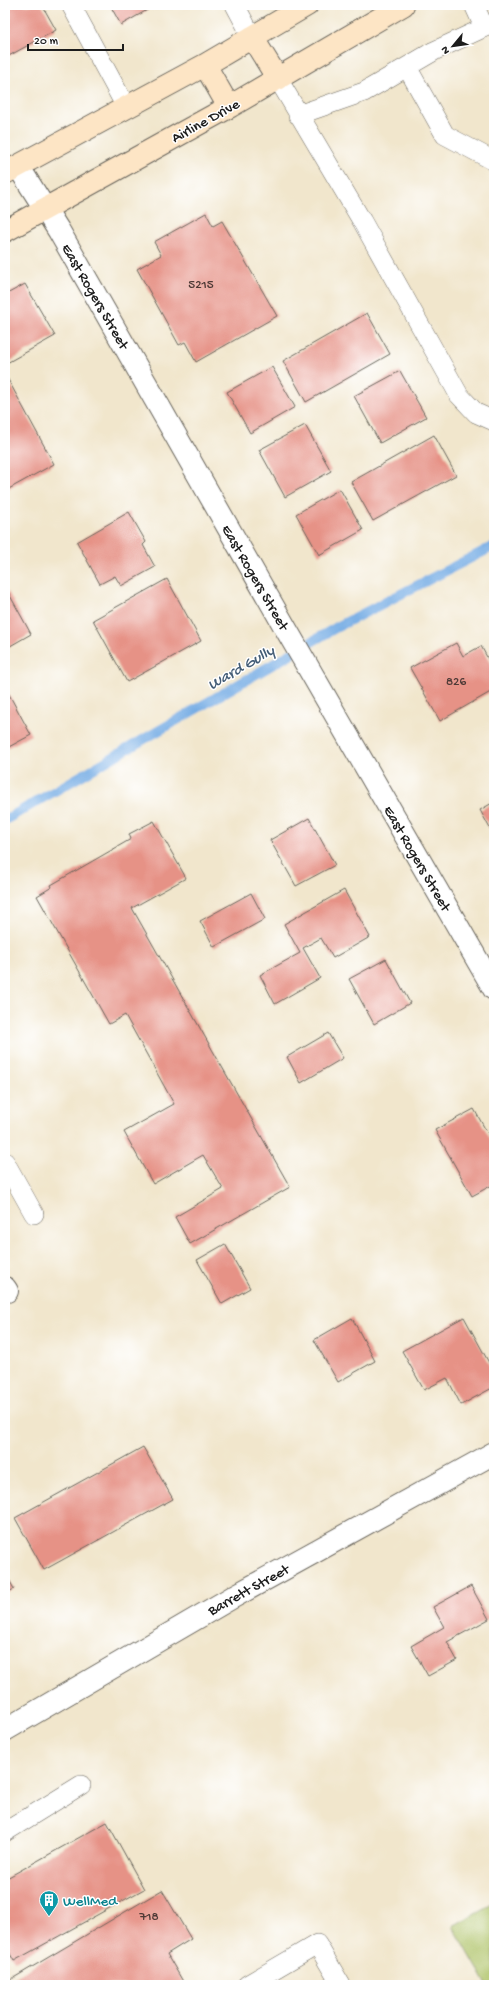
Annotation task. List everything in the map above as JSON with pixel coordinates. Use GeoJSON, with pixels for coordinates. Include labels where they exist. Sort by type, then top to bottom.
{"type":"FeatureCollection","features":[{"type":"Feature","properties":{"kind":"main road"},"geometry":{"type":"LineString","coordinates":[[11,170],[204,65],[308,5]]}},
{"type":"Feature","properties":{"kind":"main road","name":"Airline Drive"},"geometry":{"type":"LineString","coordinates":[[5,231],[229,107],[402,5]]}},
{"type":"Feature","properties":{"kind":"main road"},"geometry":{"type":"LineString","coordinates":[[252,37],[278,79]]}},
{"type":"Feature","properties":{"kind":"main road"},"geometry":{"type":"LineString","coordinates":[[204,65],[229,107]]}},
{"type":"Feature","properties":{"kind":"street","name":"East Rogers Street"},"geometry":{"type":"LineString","coordinates":[[11,170],[46,208],[323,694],[494,989]]}},
{"type":"Feature","properties":{"kind":"street","name":"Barrett Street"},"geometry":{"type":"LineString","coordinates":[[5,1730],[233,1597],[494,1453]]}},
{"type":"Feature","properties":{"kind":"lane"},"geometry":{"type":"LineString","coordinates":[[71,5],[126,107]]}},
{"type":"Feature","properties":{"kind":"lane"},"geometry":{"type":"LineString","coordinates":[[235,5],[252,37]]}},
{"type":"Feature","properties":{"kind":"lane"},"geometry":{"type":"LineString","coordinates":[[298,114],[364,92],[434,51],[489,25],[474,5]]}},
{"type":"Feature","properties":{"kind":"lane"},"geometry":{"type":"LineString","coordinates":[[407,67],[445,135],[494,161]]}},
{"type":"Feature","properties":{"kind":"lane"},"geometry":{"type":"LineString","coordinates":[[278,79],[362,221],[459,395],[476,413],[494,421]]}},
{"type":"Feature","properties":{"kind":"lane"},"geometry":{"type":"LineString","coordinates":[[5,1162],[34,1214]]}},
{"type":"Feature","properties":{"kind":"lane"},"geometry":{"type":"LineString","coordinates":[[5,1832],[81,1785]]}},
{"type":"Feature","properties":{"kind":"lane"},"geometry":{"type":"LineString","coordinates":[[247,1985],[317,1944],[341,1985]]}},
{"type":"Feature","properties":{"kind":"green space"},"geometry":{"type":"Polygon","coordinates":[[[494,1903],[494,1985],[487,1985],[453,1926],[494,1903]]]}},
{"type":"Feature","properties":{"kind":"building"},"geometry":{"type":"Polygon","coordinates":[[[5,5],[42,5],[56,30],[5,58],[5,5]]]}},
{"type":"Feature","properties":{"kind":"building"},"geometry":{"type":"Polygon","coordinates":[[[110,5],[156,5],[121,25],[110,5]]]}},
{"type":"Feature","properties":{"kind":"building"},"geometry":{"type":"Polygon","coordinates":[[[206,213],[213,226],[222,221],[277,316],[196,362],[185,342],[179,345],[137,269],[161,255],[154,242],[206,213]]]}},
{"type":"Feature","properties":{"kind":"building"},"geometry":{"type":"Polygon","coordinates":[[[25,284],[55,336],[5,364],[5,295],[25,284]]]}},
{"type":"Feature","properties":{"kind":"building"},"geometry":{"type":"Polygon","coordinates":[[[367,313],[390,354],[306,402],[283,361],[367,313]]]}},
{"type":"Feature","properties":{"kind":"building"},"geometry":{"type":"Polygon","coordinates":[[[272,367],[295,407],[250,433],[227,392],[272,367]]]}},
{"type":"Feature","properties":{"kind":"building"},"geometry":{"type":"Polygon","coordinates":[[[400,371],[426,417],[380,443],[354,396],[400,371]]]}},
{"type":"Feature","properties":{"kind":"building"},"geometry":{"type":"Polygon","coordinates":[[[5,374],[54,464],[5,491],[5,374]]]}},
{"type":"Feature","properties":{"kind":"building"},"geometry":{"type":"Polygon","coordinates":[[[305,425],[331,471],[285,497],[259,450],[305,425]]]}},
{"type":"Feature","properties":{"kind":"building"},"geometry":{"type":"Polygon","coordinates":[[[434,435],[456,475],[373,521],[351,482],[434,435]]]}},
{"type":"Feature","properties":{"kind":"building"},"geometry":{"type":"Polygon","coordinates":[[[340,489],[363,530],[319,555],[296,514],[340,489]]]}},
{"type":"Feature","properties":{"kind":"building"},"geometry":{"type":"Polygon","coordinates":[[[129,512],[146,542],[143,545],[155,567],[121,586],[115,576],[100,584],[77,542],[129,512]]]}},
{"type":"Feature","properties":{"kind":"building"},"geometry":{"type":"Polygon","coordinates":[[[167,579],[201,641],[127,682],[93,620],[167,579]]]}},
{"type":"Feature","properties":{"kind":"building"},"geometry":{"type":"Polygon","coordinates":[[[8,592],[31,634],[5,649],[5,594],[8,592]]]}},
{"type":"Feature","properties":{"kind":"building"},"geometry":{"type":"Polygon","coordinates":[[[456,643],[463,656],[481,646],[494,670],[494,690],[440,721],[410,668],[456,643]]]}},
{"type":"Feature","properties":{"kind":"building"},"geometry":{"type":"Polygon","coordinates":[[[5,687],[31,735],[5,749],[5,687]]]}},
{"type":"Feature","properties":{"kind":"building"},"geometry":{"type":"Polygon","coordinates":[[[494,802],[494,836],[480,810],[494,802]]]}},
{"type":"Feature","properties":{"kind":"building"},"geometry":{"type":"Polygon","coordinates":[[[309,818],[335,865],[296,886],[270,840],[309,818]]]}},
{"type":"Feature","properties":{"kind":"building"},"geometry":{"type":"Polygon","coordinates":[[[154,821],[186,878],[132,908],[290,1187],[190,1244],[175,1217],[223,1189],[203,1155],[153,1184],[124,1132],[174,1104],[125,1015],[109,1024],[37,896],[52,887],[51,885],[131,839],[129,834],[154,821]]]}},
{"type":"Feature","properties":{"kind":"building"},"geometry":{"type":"Polygon","coordinates":[[[344,890],[370,937],[333,958],[321,938],[303,948],[320,978],[275,1004],[260,975],[300,953],[284,924],[344,890]]]}},
{"type":"Feature","properties":{"kind":"building"},"geometry":{"type":"Polygon","coordinates":[[[251,893],[265,919],[214,947],[200,921],[251,893]]]}},
{"type":"Feature","properties":{"kind":"building"},"geometry":{"type":"Polygon","coordinates":[[[386,959],[410,1003],[374,1024],[349,979],[386,959]]]}},
{"type":"Feature","properties":{"kind":"building"},"geometry":{"type":"Polygon","coordinates":[[[328,1033],[343,1058],[301,1083],[287,1057],[328,1033]]]}},
{"type":"Feature","properties":{"kind":"building"},"geometry":{"type":"Polygon","coordinates":[[[474,1109],[494,1145],[494,1184],[472,1196],[435,1130],[474,1109]]]}},
{"type":"Feature","properties":{"kind":"building"},"geometry":{"type":"Polygon","coordinates":[[[225,1244],[250,1288],[222,1304],[197,1260],[225,1244]]]}},
{"type":"Feature","properties":{"kind":"building"},"geometry":{"type":"Polygon","coordinates":[[[464,1317],[494,1372],[494,1387],[461,1405],[447,1378],[424,1390],[402,1351],[464,1317]]]}},
{"type":"Feature","properties":{"kind":"building"},"geometry":{"type":"Polygon","coordinates":[[[352,1318],[375,1361],[338,1382],[314,1340],[352,1318]]]}},
{"type":"Feature","properties":{"kind":"building"},"geometry":{"type":"Polygon","coordinates":[[[143,1447],[173,1499],[44,1570],[15,1518],[143,1447]]]}},
{"type":"Feature","properties":{"kind":"building"},"geometry":{"type":"Polygon","coordinates":[[[5,1572],[14,1589],[5,1594],[5,1572]]]}},
{"type":"Feature","properties":{"kind":"building"},"geometry":{"type":"Polygon","coordinates":[[[471,1586],[489,1619],[447,1642],[457,1660],[428,1676],[411,1646],[444,1627],[433,1607],[471,1586]]]}},
{"type":"Feature","properties":{"kind":"building","name":"WellMed"},"geometry":{"type":"Polygon","coordinates":[[[107,1822],[144,1889],[14,1961],[5,1945],[5,1879],[107,1822]]]}},
{"type":"Feature","properties":{"kind":"building"},"geometry":{"type":"Polygon","coordinates":[[[162,1890],[191,1939],[167,1954],[185,1985],[6,1985],[5,1983],[162,1890]]]}},
{"type":"Feature","properties":{"kind":"waterway","name":"Ward Gully"},"geometry":{"type":"LineString","coordinates":[[5,820],[337,627],[494,546]]}},
{"type":"Feature","properties":{"kind":"place","name":"WellMed"},"geometry":{"type":"Point","coordinates":[49,1917]}}]}
